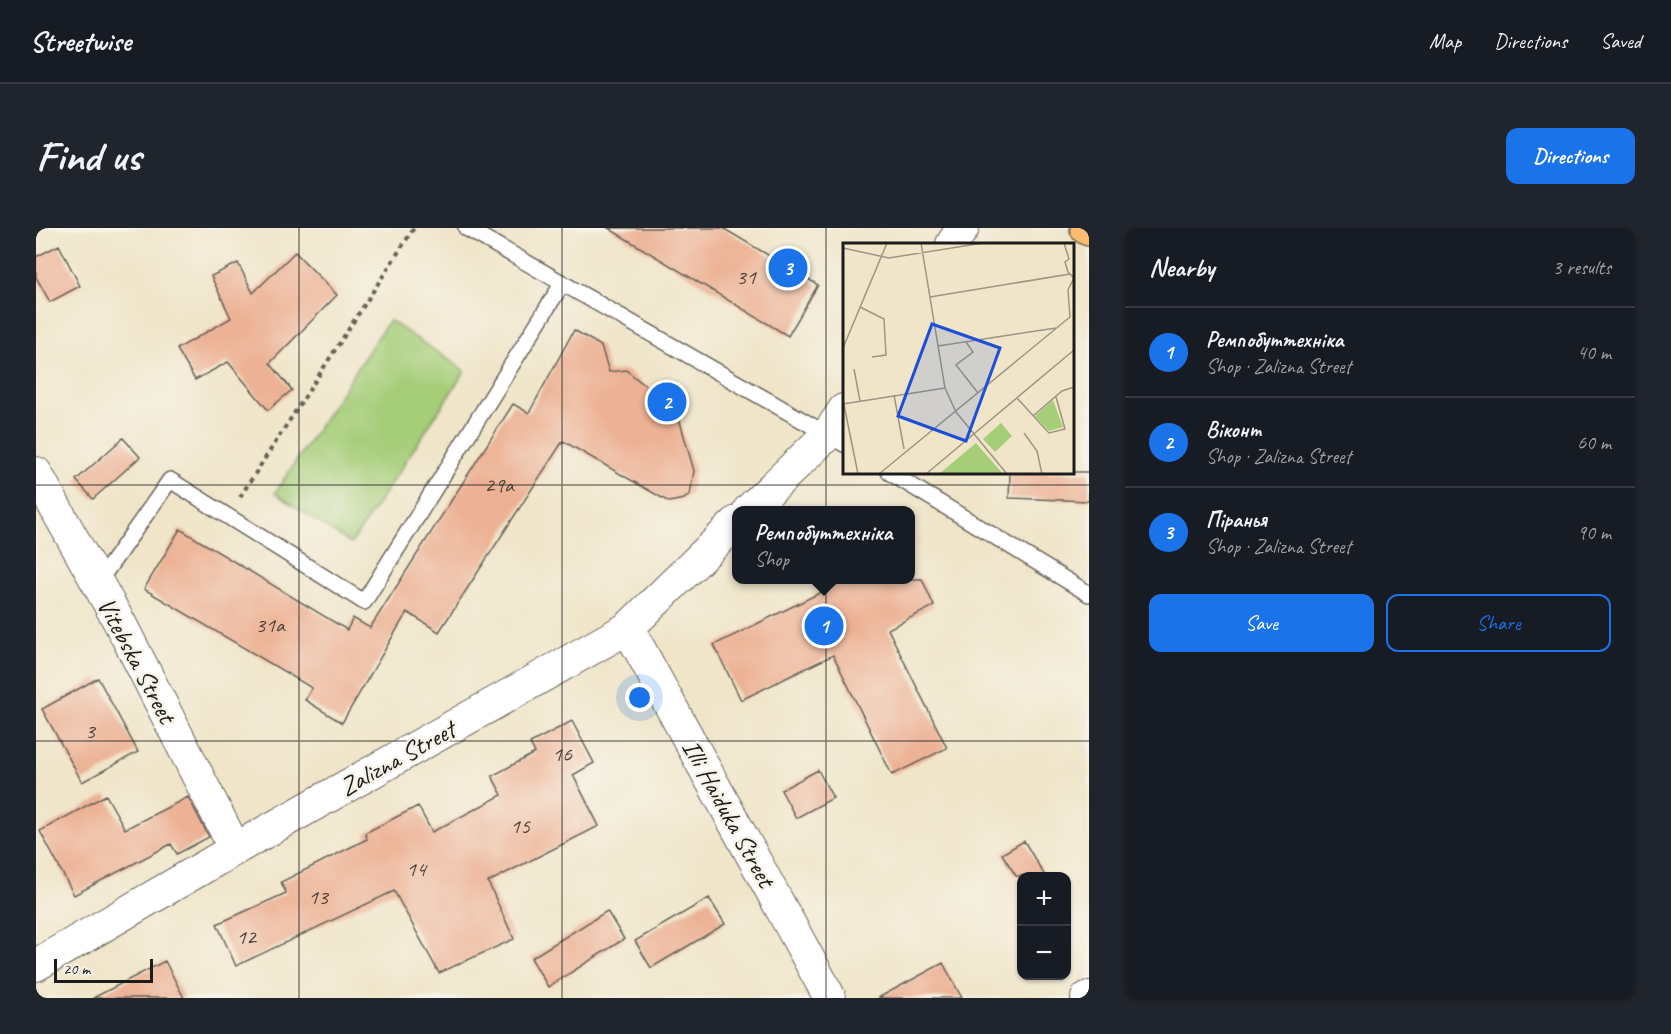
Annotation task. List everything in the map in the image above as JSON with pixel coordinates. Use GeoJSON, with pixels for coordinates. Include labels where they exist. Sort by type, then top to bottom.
{"type":"FeatureCollection","features":[{"type":"Feature","properties":{"kind":"street"},"geometry":{"type":"LineString","coordinates":[[953,243],[963,228]]}},
{"type":"Feature","properties":{"kind":"street"},"geometry":{"type":"LineString","coordinates":[[753,506],[839,429]]}},
{"type":"Feature","properties":{"kind":"street","name":"Vitebska Street"},"geometry":{"type":"LineString","coordinates":[[36,473],[97,584],[235,849]]}},
{"type":"Feature","properties":{"kind":"street","name":"Zalizna Street"},"geometry":{"type":"LineString","coordinates":[[36,965],[235,849],[628,628],[732,527]]}},
{"type":"Feature","properties":{"kind":"street","name":"Illi Haiduka Street"},"geometry":{"type":"LineString","coordinates":[[628,628],[830,998]]}},
{"type":"Feature","properties":{"kind":"lane"},"geometry":{"type":"LineString","coordinates":[[466,228],[561,284],[839,429]]}},
{"type":"Feature","properties":{"kind":"lane"},"geometry":{"type":"LineString","coordinates":[[97,584],[170,480],[364,602],[561,284]]}},
{"type":"Feature","properties":{"kind":"lane"},"geometry":{"type":"LineString","coordinates":[[892,474],[1089,594]]}},
{"type":"Feature","properties":{"kind":"path"},"geometry":{"type":"LineString","coordinates":[[228,517],[414,228]]}},
{"type":"Feature","properties":{"kind":"green space"},"geometry":{"type":"Polygon","coordinates":[[[389,320],[465,371],[351,544],[275,493],[389,320]]]}},
{"type":"Feature","properties":{"kind":"building"},"geometry":{"type":"Polygon","coordinates":[[[608,228],[723,228],[818,285],[788,336],[608,228]]]}},
{"type":"Feature","properties":{"kind":"building"},"geometry":{"type":"Polygon","coordinates":[[[59,245],[80,286],[50,302],[36,277],[36,257],[59,245]]]}},
{"type":"Feature","properties":{"kind":"building"},"geometry":{"type":"Polygon","coordinates":[[[295,252],[337,295],[270,363],[292,390],[268,410],[228,362],[195,380],[177,349],[231,318],[211,276],[238,263],[253,293],[295,252]]]}},
{"type":"Feature","properties":{"kind":"building"},"geometry":{"type":"Polygon","coordinates":[[[574,330],[601,346],[609,372],[626,370],[653,392],[661,422],[679,418],[694,471],[690,494],[684,499],[669,502],[563,441],[439,632],[407,612],[342,723],[305,700],[312,688],[144,589],[180,529],[347,630],[353,618],[370,628],[513,404],[529,413],[574,330]]]}},
{"type":"Feature","properties":{"kind":"building"},"geometry":{"type":"Polygon","coordinates":[[[123,438],[140,457],[93,499],[76,480],[123,438]]]}},
{"type":"Feature","properties":{"kind":"building"},"geometry":{"type":"Polygon","coordinates":[[[1089,472],[1089,501],[1009,498],[1010,474],[1089,472]]]}},
{"type":"Feature","properties":{"kind":"building"},"geometry":{"type":"Polygon","coordinates":[[[915,579],[922,579],[934,606],[888,629],[947,748],[892,775],[833,655],[741,700],[714,645],[838,584],[915,584],[915,579]]]}},
{"type":"Feature","properties":{"kind":"building"},"geometry":{"type":"Polygon","coordinates":[[[98,678],[138,752],[82,782],[42,709],[98,678]]]}},
{"type":"Feature","properties":{"kind":"building"},"geometry":{"type":"Polygon","coordinates":[[[572,721],[594,763],[573,775],[599,826],[488,882],[514,939],[439,973],[394,891],[236,966],[217,924],[286,893],[281,882],[367,839],[365,833],[418,806],[432,832],[502,795],[492,776],[535,753],[530,743],[572,721]]]}},
{"type":"Feature","properties":{"kind":"building"},"geometry":{"type":"Polygon","coordinates":[[[818,770],[833,798],[796,818],[781,790],[818,770]]]}},
{"type":"Feature","properties":{"kind":"building"},"geometry":{"type":"Polygon","coordinates":[[[106,795],[125,829],[188,797],[209,837],[177,854],[171,844],[74,895],[40,831],[106,795]]]}},
{"type":"Feature","properties":{"kind":"building"},"geometry":{"type":"Polygon","coordinates":[[[1024,841],[1043,872],[1017,872],[1016,876],[1002,854],[1024,841]]]}},
{"type":"Feature","properties":{"kind":"building"},"geometry":{"type":"Polygon","coordinates":[[[709,898],[725,924],[651,968],[635,941],[709,898]]]}},
{"type":"Feature","properties":{"kind":"building"},"geometry":{"type":"Polygon","coordinates":[[[607,911],[624,939],[548,987],[531,958],[607,911]]]}},
{"type":"Feature","properties":{"kind":"building"},"geometry":{"type":"Polygon","coordinates":[[[165,961],[184,998],[93,998],[165,961]]]}},
{"type":"Feature","properties":{"kind":"building"},"geometry":{"type":"Polygon","coordinates":[[[943,963],[962,998],[878,998],[943,963]]]}},
{"type":"Feature","properties":{"kind":"place","name":"Піранья"},"geometry":{"type":"Point","coordinates":[788,268]}},
{"type":"Feature","properties":{"kind":"place","name":"Віконт"},"geometry":{"type":"Point","coordinates":[667,402]}},
{"type":"Feature","properties":{"kind":"place","name":"Ремпобуттехніка"},"geometry":{"type":"Point","coordinates":[824,626]}}]}
